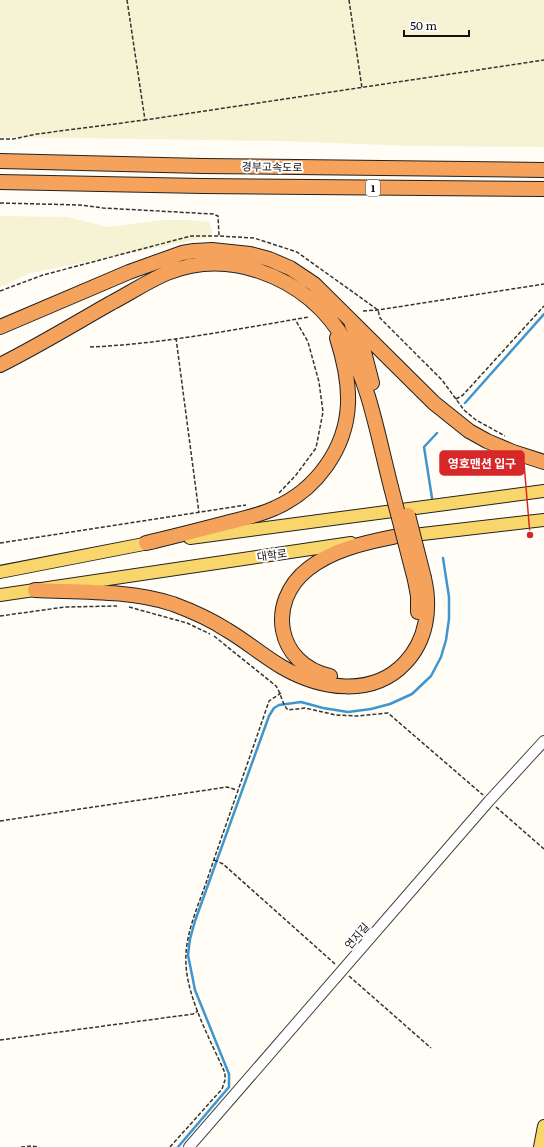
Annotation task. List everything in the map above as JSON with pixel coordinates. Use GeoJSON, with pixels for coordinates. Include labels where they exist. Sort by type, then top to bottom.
{"type":"FeatureCollection","features":[{"type":"Feature","properties":{"kind":"highway","name":"경부고속도로"},"geometry":{"type":"LineString","coordinates":[[0,162],[544,170]]}},
{"type":"Feature","properties":{"kind":"highway","name":"경부고속도로"},"geometry":{"type":"LineString","coordinates":[[0,182],[202,186],[544,188]]}},
{"type":"Feature","properties":{"kind":"highway"},"geometry":{"type":"LineString","coordinates":[[0,327],[147,265],[182,253],[203,250],[245,252],[280,264],[300,274],[314,284],[339,307],[434,403],[460,425],[495,445],[525,457],[544,462]]}},
{"type":"Feature","properties":{"kind":"highway"},"geometry":{"type":"LineString","coordinates":[[0,365],[172,271],[194,265],[211,264],[231,265],[268,274],[299,290],[313,300],[326,314],[348,345],[359,369],[395,486]]}},
{"type":"Feature","properties":{"kind":"highway"},"geometry":{"type":"LineString","coordinates":[[35,590],[127,595],[170,604],[212,621],[273,661],[301,676],[325,684],[356,686],[379,681],[392,674],[407,661],[416,649],[422,636],[427,617],[428,597],[420,579],[395,486],[363,348],[352,325],[339,307]]}},
{"type":"Feature","properties":{"kind":"highway"},"geometry":{"type":"LineString","coordinates":[[146,543],[248,517],[274,508],[304,490],[327,466],[334,454],[345,425],[348,398],[346,371],[342,352],[336,334],[326,314]]}},
{"type":"Feature","properties":{"kind":"highway"},"geometry":{"type":"LineString","coordinates":[[393,537],[363,544],[339,552],[318,562],[300,576],[290,588],[283,607],[282,626],[288,646],[301,663],[308,668],[330,676],[359,677],[385,668],[401,653],[409,642],[414,631],[418,611],[420,579]]}},
{"type":"Feature","properties":{"kind":"main road"},"geometry":{"type":"LineString","coordinates":[[0,572],[146,543],[544,491]]}},
{"type":"Feature","properties":{"kind":"main road","name":"대학로"},"geometry":{"type":"LineString","coordinates":[[0,595],[393,537],[544,520]]}},
{"type":"Feature","properties":{"kind":"main road"},"geometry":{"type":"LineString","coordinates":[[540,1147],[544,1126]]}},
{"type":"Feature","properties":{"kind":"street","name":"연지길"},"geometry":{"type":"LineString","coordinates":[[189,1147],[489,801],[544,741]]}},
{"type":"Feature","properties":{"kind":"path"},"geometry":{"type":"LineString","coordinates":[[127,0],[145,120]]}},
{"type":"Feature","properties":{"kind":"path"},"geometry":{"type":"LineString","coordinates":[[349,0],[362,88]]}},
{"type":"Feature","properties":{"kind":"path"},"geometry":{"type":"LineString","coordinates":[[0,139],[13,139],[37,134],[145,120],[544,60]]}},
{"type":"Feature","properties":{"kind":"path"},"geometry":{"type":"LineString","coordinates":[[0,203],[79,205],[103,208],[213,214],[218,216],[219,236]]}},
{"type":"Feature","properties":{"kind":"path"},"geometry":{"type":"LineString","coordinates":[[0,291],[43,274],[192,236],[254,238],[296,252],[378,310],[380,318],[442,380],[464,410],[476,420],[509,438]]}},
{"type":"Feature","properties":{"kind":"path"},"geometry":{"type":"LineString","coordinates":[[363,311],[378,310],[544,284]]}},
{"type":"Feature","properties":{"kind":"path"},"geometry":{"type":"LineString","coordinates":[[456,399],[463,394],[544,306]]}},
{"type":"Feature","properties":{"kind":"path"},"geometry":{"type":"LineString","coordinates":[[90,347],[115,346],[176,338],[309,317]]}},
{"type":"Feature","properties":{"kind":"path"},"geometry":{"type":"LineString","coordinates":[[279,493],[296,475],[316,448],[323,412],[319,382],[308,342],[295,319]]}},
{"type":"Feature","properties":{"kind":"path"},"geometry":{"type":"LineString","coordinates":[[176,338],[199,512]]}},
{"type":"Feature","properties":{"kind":"path"},"geometry":{"type":"LineString","coordinates":[[0,543],[246,505]]}},
{"type":"Feature","properties":{"kind":"path"},"geometry":{"type":"LineString","coordinates":[[0,616],[66,607],[124,605],[186,623],[213,636],[276,686],[281,693],[282,700],[288,710],[305,708],[336,715],[357,716],[388,713],[544,849]]}},
{"type":"Feature","properties":{"kind":"path"},"geometry":{"type":"LineString","coordinates":[[170,1147],[222,1089],[226,1080],[225,1073],[193,998],[186,966],[186,947],[190,929],[269,701],[281,693]]}},
{"type":"Feature","properties":{"kind":"path"},"geometry":{"type":"LineString","coordinates":[[0,820],[227,788],[238,790]]}},
{"type":"Feature","properties":{"kind":"path"},"geometry":{"type":"LineString","coordinates":[[215,860],[431,1048]]}},
{"type":"Feature","properties":{"kind":"path"},"geometry":{"type":"LineString","coordinates":[[0,1040],[193,1014],[198,1011]]}},
{"type":"Feature","properties":{"kind":"path"},"geometry":{"type":"LineString","coordinates":[[21,1147],[38,1147]]}},
{"type":"Feature","properties":{"kind":"shaded area"},"geometry":{"type":"Polygon","coordinates":[[[0,0],[544,0],[544,147],[412,146],[280,141],[0,137],[0,0]]]}},
{"type":"Feature","properties":{"kind":"shaded area"},"geometry":{"type":"Polygon","coordinates":[[[0,216],[67,217],[109,227],[162,220],[188,220],[209,222],[213,233],[209,237],[31,273],[0,287],[0,216]]]}},
{"type":"Feature","properties":{"kind":"waterway"},"geometry":{"type":"LineString","coordinates":[[465,403],[544,314]]}},
{"type":"Feature","properties":{"kind":"waterway"},"geometry":{"type":"LineString","coordinates":[[432,498],[424,447],[437,433]]}},
{"type":"Feature","properties":{"kind":"waterway"},"geometry":{"type":"LineString","coordinates":[[178,1147],[229,1087],[229,1074],[195,990],[188,955],[190,939],[195,921],[269,716],[274,708],[279,705],[301,702],[323,708],[348,712],[371,709],[390,704],[412,694],[431,676],[441,657],[446,640],[449,619],[449,597],[443,558]]}},
{"type":"Feature","properties":{"kind":"place","name":"영호맨션 입구"},"geometry":{"type":"Point","coordinates":[530,535]}}]}
